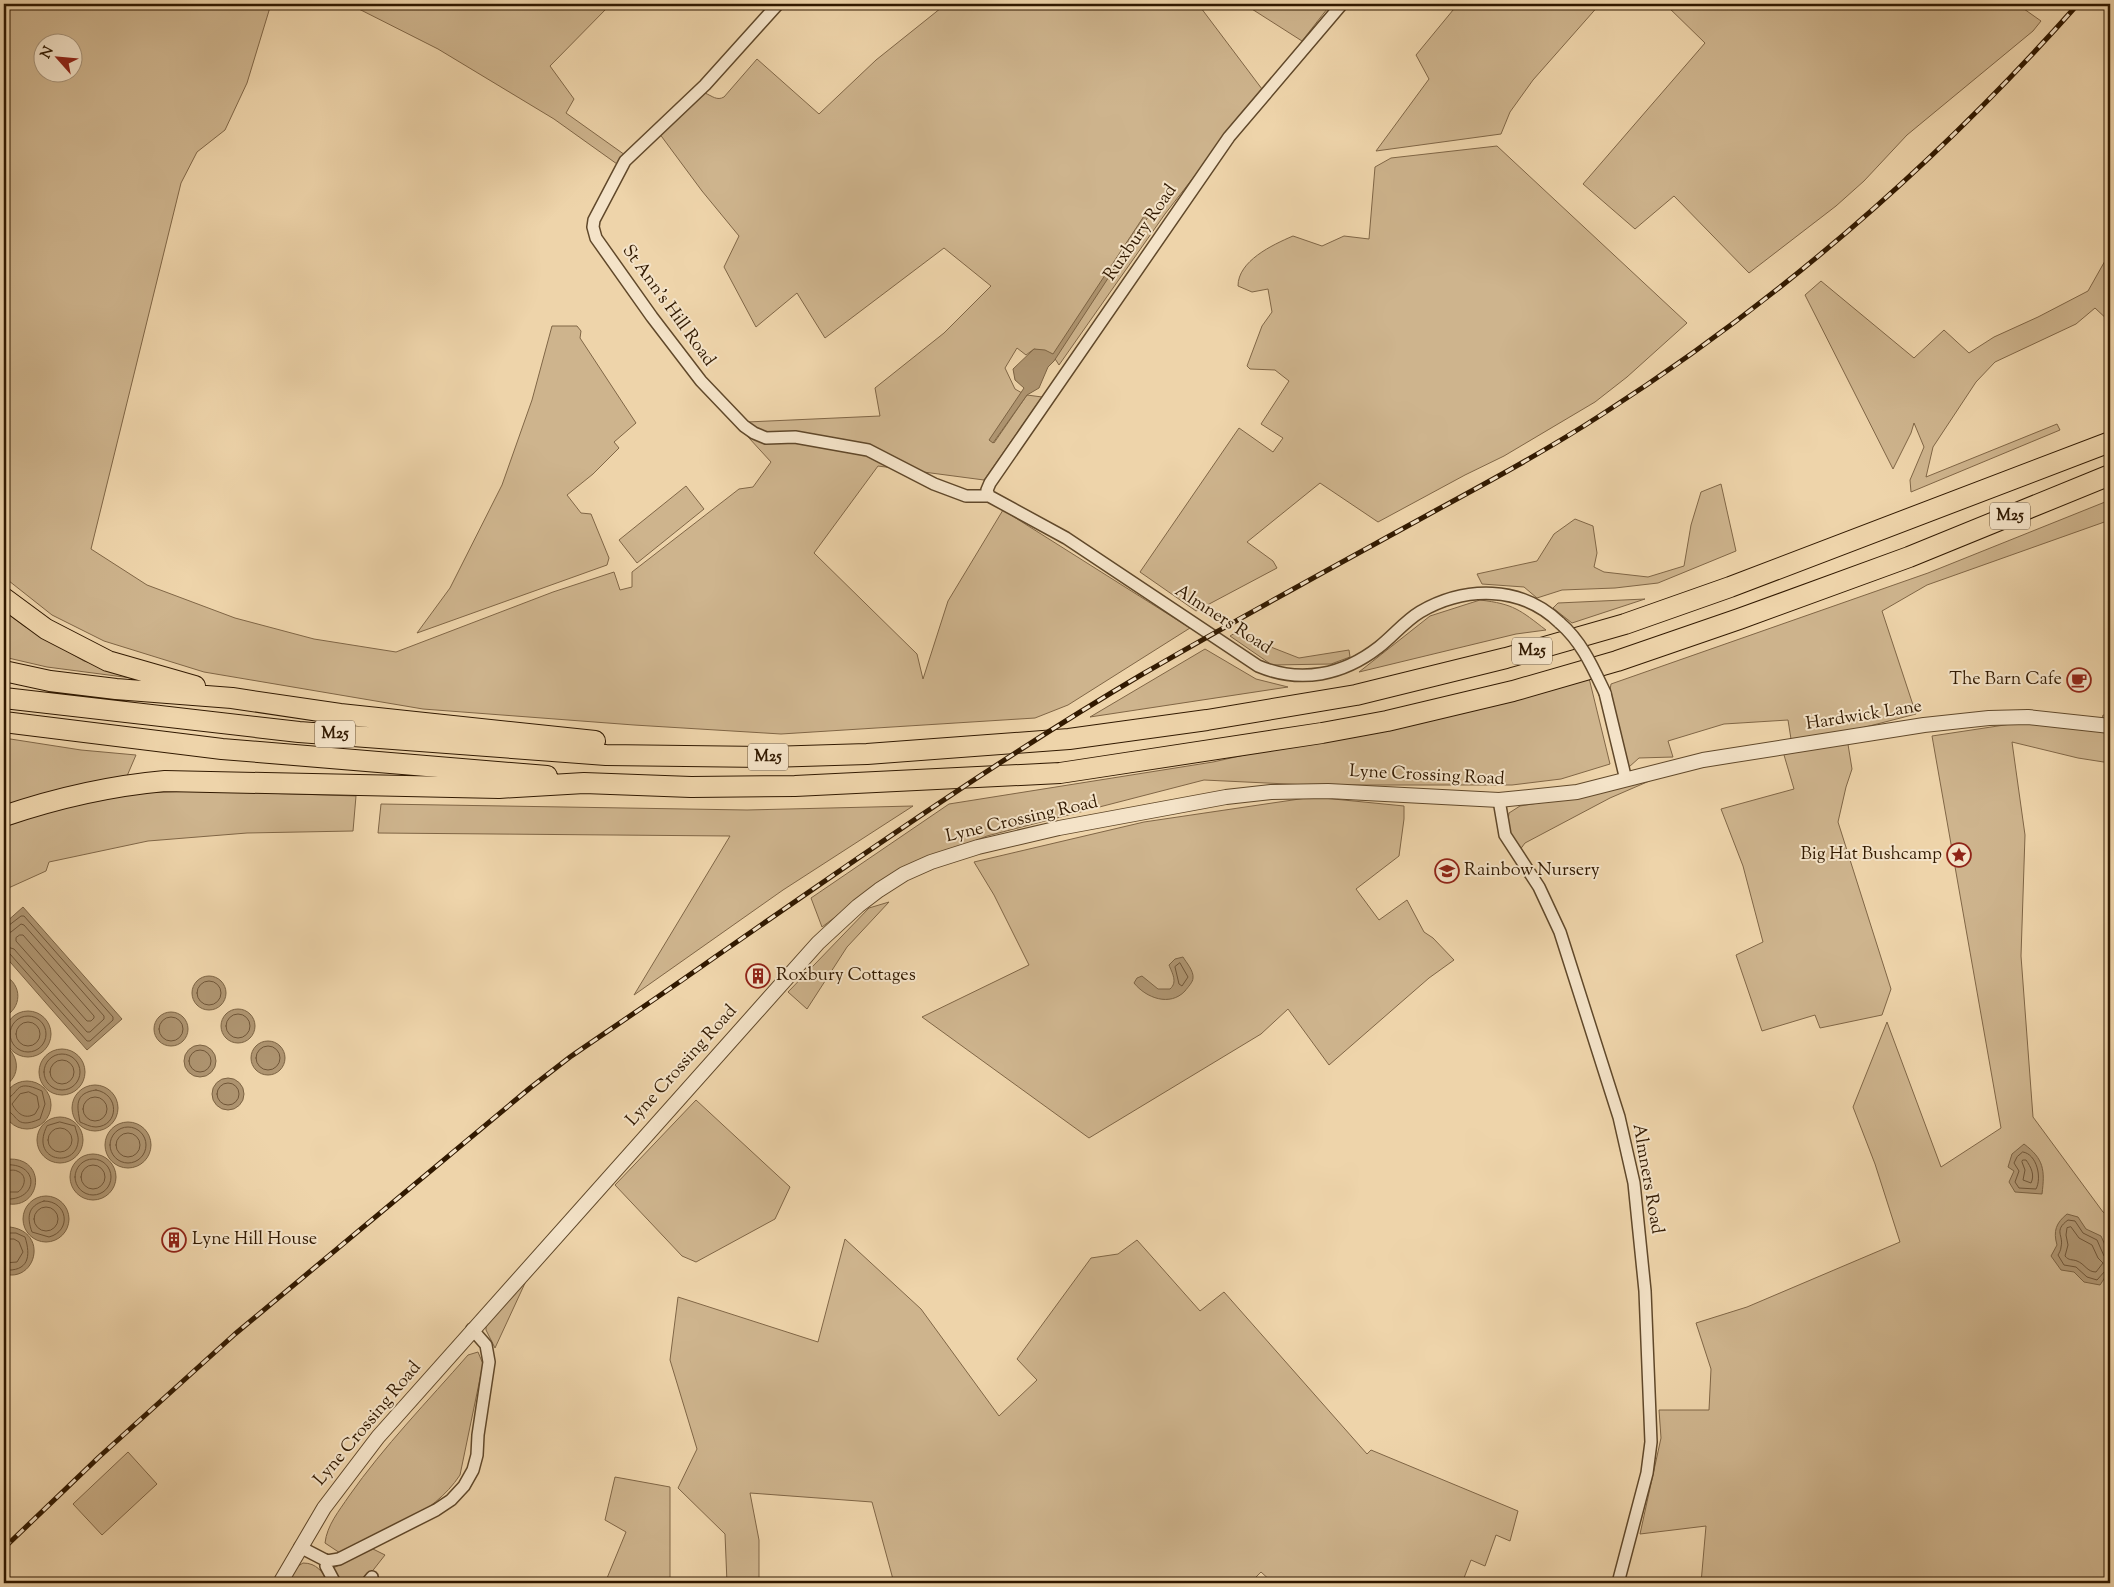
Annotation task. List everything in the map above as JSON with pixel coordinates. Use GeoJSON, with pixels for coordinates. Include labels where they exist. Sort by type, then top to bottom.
{"type":"FeatureCollection","features":[{"type":"Feature","properties":{"kind":"highway","name":"M25"},"geometry":{"type":"LineString","coordinates":[[4,698],[299,732],[606,755],[768,757],[867,754],[1069,739],[1207,720],[1356,695],[1506,658],[1625,624],[1841,545],[2110,442]]}},
{"type":"Feature","properties":{"kind":"highway","name":"M25"},"geometry":{"type":"LineString","coordinates":[[4,722],[222,749],[543,775],[584,783],[691,787],[795,786],[1060,773],[1387,721],[1514,691],[1617,661],[1739,619],[1909,557],[2110,475]]}},
{"type":"Feature","properties":{"kind":"highway"},"geometry":{"type":"LineString","coordinates":[[4,598],[46,629],[108,661],[232,698]]}},
{"type":"Feature","properties":{"kind":"highway"},"geometry":{"type":"LineString","coordinates":[[4,671],[50,681],[116,690],[232,698],[340,714],[606,742],[668,755]]}},
{"type":"Feature","properties":{"kind":"highway"},"geometry":{"type":"LineString","coordinates":[[4,816],[80,793],[123,785],[165,781],[499,788],[584,783]]}},
{"type":"Feature","properties":{"kind":"street","name":"St Ann's Hill Road"},"geometry":{"type":"LineString","coordinates":[[778,4],[705,85],[625,160],[594,220],[593,228],[596,238],[652,317],[701,381],[749,430],[766,438],[795,437],[868,450],[934,484],[966,496],[989,496]]}},
{"type":"Feature","properties":{"kind":"street","name":"Ruxbury Road"},"geometry":{"type":"LineString","coordinates":[[989,496],[990,483],[1229,137],[1342,4]]}},
{"type":"Feature","properties":{"kind":"street","name":"Almners Road"},"geometry":{"type":"LineString","coordinates":[[989,496],[1066,538],[1258,666],[1276,674],[1323,674],[1351,665],[1378,647],[1419,613],[1449,598],[1483,592],[1502,593],[1520,598],[1542,608],[1570,632],[1586,652],[1605,693],[1626,780]]}},
{"type":"Feature","properties":{"kind":"street","name":"Hardwick Lane"},"geometry":{"type":"LineString","coordinates":[[1626,780],[1703,760],[1920,726],[1989,718],[2028,717],[2110,726]]}},
{"type":"Feature","properties":{"kind":"street","name":"Lyne Crossing Road"},"geometry":{"type":"LineString","coordinates":[[280,1583],[324,1508],[353,1466],[472,1329],[818,943],[858,906],[904,874],[931,862],[978,847],[1059,828],[1226,797],[1271,792],[1328,790],[1499,800],[1577,792],[1626,780]]}},
{"type":"Feature","properties":{"kind":"street","name":"Almners Road"},"geometry":{"type":"LineString","coordinates":[[1499,800],[1504,835],[1539,887],[1560,932],[1620,1118],[1634,1183],[1645,1290],[1651,1442],[1647,1473],[1618,1583]]}},
{"type":"Feature","properties":{"kind":"street"},"geometry":{"type":"LineString","coordinates":[[300,1547],[327,1561],[344,1557],[436,1510],[451,1500],[464,1486],[473,1470],[477,1455],[478,1435],[489,1362],[486,1345],[472,1329]]}},
{"type":"Feature","properties":{"kind":"street"},"geometry":{"type":"LineString","coordinates":[[327,1561],[326,1566],[335,1583]]}},
{"type":"Feature","properties":{"kind":"shaded area"},"geometry":{"type":"Polygon","coordinates":[[[4,4],[271,4],[247,83],[225,130],[197,152],[181,183],[91,549],[147,585],[235,618],[314,639],[396,652],[553,592],[614,572],[620,590],[632,587],[632,572],[739,489],[753,487],[771,462],[727,414],[747,422],[880,416],[875,388],[944,333],[991,286],[944,248],[825,338],[797,293],[756,327],[724,267],[739,236],[702,191],[659,133],[705,93],[717,98],[724,97],[757,59],[819,114],[876,60],[946,4],[1198,4],[1262,89],[1165,214],[1059,365],[1052,354],[1034,349],[1026,355],[1017,348],[1005,368],[1015,389],[1022,393],[990,440],[994,443],[1027,395],[1042,397],[984,480],[878,466],[814,553],[917,654],[923,679],[948,601],[1003,510],[1190,628],[1068,705],[1035,718],[781,734],[423,709],[204,672],[104,641],[52,615],[4,577],[4,4]]]}},
{"type":"Feature","properties":{"kind":"shaded area"},"geometry":{"type":"Polygon","coordinates":[[[349,4],[606,4],[607,8],[550,66],[574,99],[566,113],[625,155],[617,164],[554,119],[438,49],[349,4]]]}},
{"type":"Feature","properties":{"kind":"shaded area"},"geometry":{"type":"Polygon","coordinates":[[[1244,4],[1331,4],[1302,41],[1244,4]]]}},
{"type":"Feature","properties":{"kind":"shaded area"},"geometry":{"type":"Polygon","coordinates":[[[1458,4],[1600,4],[1533,80],[1510,112],[1501,134],[1376,151],[1429,79],[1416,55],[1458,4]]]}},
{"type":"Feature","properties":{"kind":"shaded area"},"geometry":{"type":"Polygon","coordinates":[[[1665,4],[2017,4],[2041,21],[2033,31],[1907,135],[1864,181],[1836,206],[1749,273],[1674,196],[1635,229],[1583,184],[1705,43],[1665,4]]]}},
{"type":"Feature","properties":{"kind":"shaded area"},"geometry":{"type":"Polygon","coordinates":[[[1497,146],[1687,323],[1627,377],[1595,402],[1504,456],[1378,522],[1320,483],[1247,542],[1273,561],[1277,568],[1196,611],[1140,572],[1239,428],[1273,452],[1283,438],[1261,424],[1289,381],[1275,370],[1250,369],[1247,366],[1262,326],[1272,312],[1268,289],[1252,292],[1238,286],[1244,269],[1266,249],[1293,236],[1322,246],[1344,236],[1369,239],[1375,167],[1391,158],[1497,146]]]}},
{"type":"Feature","properties":{"kind":"shaded area"},"geometry":{"type":"Polygon","coordinates":[[[2110,252],[2110,322],[2095,308],[2076,324],[1995,362],[1976,382],[1933,447],[1926,477],[2057,424],[2060,430],[1911,492],[1910,480],[1924,447],[1914,423],[1893,469],[1805,295],[1821,281],[1914,358],[1944,330],[1969,353],[1994,337],[2088,291],[2110,252]]]}},
{"type":"Feature","properties":{"kind":"shaded area"},"geometry":{"type":"Polygon","coordinates":[[[552,326],[577,326],[581,331],[580,338],[636,423],[614,442],[619,448],[593,474],[567,495],[581,513],[591,514],[609,558],[607,565],[417,633],[450,588],[502,485],[532,400],[552,326]]]}},
{"type":"Feature","properties":{"kind":"shaded area"},"geometry":{"type":"Polygon","coordinates":[[[1721,484],[1736,551],[1658,583],[1615,588],[1562,590],[1537,598],[1524,587],[1482,584],[1477,574],[1537,561],[1554,534],[1575,519],[1593,526],[1597,553],[1594,567],[1604,572],[1648,577],[1684,566],[1691,525],[1701,492],[1721,484]]]}},
{"type":"Feature","properties":{"kind":"shaded area"},"geometry":{"type":"Polygon","coordinates":[[[686,486],[704,509],[637,563],[619,540],[686,486]]]}},
{"type":"Feature","properties":{"kind":"shaded area"},"geometry":{"type":"Polygon","coordinates":[[[2110,500],[2110,520],[1927,585],[1882,611],[1916,714],[1846,732],[1852,769],[1838,822],[1891,989],[1882,1015],[1820,1028],[1815,1015],[1762,1031],[1736,955],[1763,942],[1743,866],[1721,809],[1794,789],[1784,755],[1791,739],[1788,720],[1724,724],[1668,741],[1673,757],[1639,758],[1629,767],[1610,690],[1611,684],[1928,573],[2110,500]]]}},
{"type":"Feature","properties":{"kind":"shaded area"},"geometry":{"type":"Polygon","coordinates":[[[1645,599],[1572,623],[1553,608],[1558,603],[1645,599]]]}},
{"type":"Feature","properties":{"kind":"shaded area"},"geometry":{"type":"Polygon","coordinates":[[[1480,600],[1516,609],[1546,630],[1516,634],[1359,672],[1430,616],[1480,600]]]}},
{"type":"Feature","properties":{"kind":"shaded area"},"geometry":{"type":"Polygon","coordinates":[[[4,611],[24,626],[84,661],[139,679],[47,667],[4,657],[4,611]]]}},
{"type":"Feature","properties":{"kind":"shaded area"},"geometry":{"type":"Polygon","coordinates":[[[1235,633],[1299,658],[1349,650],[1350,657],[1331,664],[1272,665],[1230,636],[1235,633]]]}},
{"type":"Feature","properties":{"kind":"shaded area"},"geometry":{"type":"Polygon","coordinates":[[[1205,649],[1256,679],[1288,687],[1090,717],[1205,649]]]}},
{"type":"Feature","properties":{"kind":"shaded area"},"geometry":{"type":"Polygon","coordinates":[[[1589,678],[1610,764],[1561,779],[1512,785],[1308,785],[1204,780],[987,836],[891,875],[822,927],[811,898],[949,804],[1213,762],[1589,678]]]}},
{"type":"Feature","properties":{"kind":"shaded area"},"geometry":{"type":"Polygon","coordinates":[[[2103,715],[2110,716],[2110,763],[2078,758],[2012,742],[2025,835],[2021,956],[2033,1117],[2103,1212],[2110,1217],[2110,1583],[1701,1583],[1706,1526],[1640,1534],[1661,1438],[1659,1410],[1709,1410],[1711,1369],[1696,1323],[1747,1307],[1900,1242],[1875,1164],[1853,1107],[1887,1022],[1941,1167],[2001,1128],[1932,736],[2011,724],[2011,717],[2101,723],[2103,715]]]}},
{"type":"Feature","properties":{"kind":"shaded area"},"geometry":{"type":"Polygon","coordinates":[[[4,738],[81,750],[136,755],[127,776],[65,789],[4,807],[4,738]]]}},
{"type":"Feature","properties":{"kind":"shaded area"},"geometry":{"type":"Polygon","coordinates":[[[1654,779],[1610,798],[1525,843],[1519,851],[1512,837],[1508,824],[1509,813],[1520,806],[1568,798],[1654,779]]]}},
{"type":"Feature","properties":{"kind":"shaded area"},"geometry":{"type":"Polygon","coordinates":[[[200,791],[356,796],[353,831],[247,833],[148,841],[49,862],[46,871],[4,890],[4,827],[76,802],[135,793],[200,791]]]}},
{"type":"Feature","properties":{"kind":"shaded area"},"geometry":{"type":"Polygon","coordinates":[[[1313,797],[1404,806],[1399,856],[1356,889],[1379,920],[1407,900],[1424,932],[1433,938],[1454,960],[1429,978],[1329,1065],[1288,1009],[1261,1034],[1089,1138],[922,1017],[1029,965],[994,895],[974,862],[1144,822],[1313,797]]]}},
{"type":"Feature","properties":{"kind":"shaded area"},"geometry":{"type":"Polygon","coordinates":[[[381,804],[747,810],[913,806],[783,890],[634,995],[730,836],[378,833],[381,804]]]}},
{"type":"Feature","properties":{"kind":"shaded area"},"geometry":{"type":"Polygon","coordinates":[[[889,902],[847,947],[807,1009],[788,992],[869,908],[889,902]]]}},
{"type":"Feature","properties":{"kind":"shaded area"},"geometry":{"type":"Polygon","coordinates":[[[696,1100],[790,1187],[775,1219],[696,1262],[682,1256],[615,1185],[696,1100]]]}},
{"type":"Feature","properties":{"kind":"shaded area"},"geometry":{"type":"Polygon","coordinates":[[[845,1239],[921,1309],[999,1416],[1037,1380],[1017,1359],[1091,1258],[1118,1254],[1137,1240],[1200,1311],[1224,1292],[1367,1454],[1371,1450],[1518,1511],[1510,1541],[1496,1535],[1485,1566],[1471,1560],[1462,1583],[1273,1583],[1261,1572],[1250,1583],[894,1583],[872,1502],[750,1493],[759,1540],[759,1583],[727,1583],[725,1534],[678,1488],[697,1449],[670,1360],[678,1297],[818,1342],[845,1239]]]}},
{"type":"Feature","properties":{"kind":"shaded area"},"geometry":{"type":"Polygon","coordinates":[[[526,1281],[495,1348],[486,1330],[486,1325],[526,1281]]]}},
{"type":"Feature","properties":{"kind":"shaded area"},"geometry":{"type":"Polygon","coordinates":[[[478,1352],[483,1364],[460,1475],[449,1489],[436,1502],[406,1522],[340,1553],[325,1543],[328,1530],[334,1518],[377,1459],[468,1355],[478,1352]]]}},
{"type":"Feature","properties":{"kind":"shaded area"},"geometry":{"type":"Polygon","coordinates":[[[128,1452],[157,1484],[102,1535],[73,1504],[128,1452]]]}},
{"type":"Feature","properties":{"kind":"shaded area"},"geometry":{"type":"Polygon","coordinates":[[[615,1477],[670,1487],[670,1583],[605,1583],[626,1532],[605,1520],[615,1477]]]}},
{"type":"Feature","properties":{"kind":"shaded area"},"geometry":{"type":"Polygon","coordinates":[[[373,1549],[385,1555],[363,1583],[340,1583],[333,1568],[373,1549]]]}},
{"type":"Feature","properties":{"kind":"shaded area"},"geometry":{"type":"Polygon","coordinates":[[[303,1563],[316,1566],[330,1583],[287,1583],[295,1568],[303,1563]]]}},
{"type":"Feature","properties":{"kind":"water"},"geometry":{"type":"Polygon","coordinates":[[[1148,210],[1150,214],[1054,361],[1048,367],[1039,388],[1027,395],[993,443],[989,440],[1024,388],[1015,380],[1013,369],[1034,349],[1045,350],[1053,354],[1148,210]]]}},
{"type":"Feature","properties":{"kind":"water"},"geometry":{"type":"Polygon","coordinates":[[[23,907],[122,1019],[87,1050],[4,955],[4,924],[23,907]]]}},
{"type":"Feature","properties":{"kind":"water"},"geometry":{"type":"Polygon","coordinates":[[[1183,957],[1191,970],[1193,978],[1189,986],[1179,996],[1172,999],[1158,999],[1145,993],[1134,983],[1137,978],[1142,976],[1158,989],[1170,989],[1174,980],[1169,965],[1175,959],[1183,957]]]}},
{"type":"Feature","properties":{"kind":"water"},"geometry":{"type":"Polygon","coordinates":[[[4,975],[15,985],[18,996],[14,1008],[4,1017],[4,975]]]}},
{"type":"Feature","properties":{"kind":"water"},"geometry":{"type":"Polygon","coordinates":[[[209,976],[221,981],[226,993],[221,1005],[209,1010],[197,1005],[192,993],[197,981],[209,976]]]}},
{"type":"Feature","properties":{"kind":"water"},"geometry":{"type":"Polygon","coordinates":[[[238,1009],[250,1014],[255,1026],[250,1038],[238,1043],[226,1038],[221,1026],[226,1014],[238,1009]]]}},
{"type":"Feature","properties":{"kind":"water"},"geometry":{"type":"Polygon","coordinates":[[[28,1011],[41,1015],[47,1021],[51,1034],[47,1047],[41,1053],[28,1057],[15,1053],[9,1047],[5,1034],[9,1021],[15,1015],[28,1011]]]}},
{"type":"Feature","properties":{"kind":"water"},"geometry":{"type":"Polygon","coordinates":[[[171,1012],[178,1013],[183,1017],[187,1022],[187,1036],[183,1041],[178,1045],[171,1046],[164,1045],[159,1041],[155,1036],[154,1029],[155,1022],[159,1017],[164,1013],[171,1012]]]}},
{"type":"Feature","properties":{"kind":"water"},"geometry":{"type":"Polygon","coordinates":[[[268,1041],[275,1042],[280,1046],[284,1051],[284,1065],[280,1070],[275,1074],[268,1075],[261,1074],[256,1070],[252,1065],[251,1058],[252,1051],[256,1046],[261,1042],[268,1041]]]}},
{"type":"Feature","properties":{"kind":"water"},"geometry":{"type":"Polygon","coordinates":[[[4,1045],[16,1060],[16,1072],[10,1082],[4,1086],[4,1045]]]}},
{"type":"Feature","properties":{"kind":"water"},"geometry":{"type":"Polygon","coordinates":[[[200,1045],[212,1049],[216,1061],[212,1073],[200,1077],[188,1073],[184,1061],[188,1049],[200,1045]]]}},
{"type":"Feature","properties":{"kind":"water"},"geometry":{"type":"Polygon","coordinates":[[[67,1049],[79,1055],[84,1063],[84,1081],[79,1089],[71,1094],[57,1095],[45,1089],[40,1081],[39,1067],[45,1055],[53,1050],[67,1049]]]}},
{"type":"Feature","properties":{"kind":"water"},"geometry":{"type":"Polygon","coordinates":[[[228,1078],[240,1082],[244,1094],[240,1106],[228,1110],[216,1106],[212,1094],[216,1082],[228,1078]]]}},
{"type":"Feature","properties":{"kind":"water"},"geometry":{"type":"Polygon","coordinates":[[[27,1081],[36,1083],[44,1088],[49,1096],[51,1105],[49,1114],[44,1122],[36,1127],[27,1129],[18,1127],[10,1122],[5,1114],[3,1105],[5,1096],[10,1088],[18,1083],[27,1081]]]}},
{"type":"Feature","properties":{"kind":"water"},"geometry":{"type":"Polygon","coordinates":[[[100,1085],[112,1091],[117,1099],[117,1117],[112,1125],[104,1130],[90,1131],[78,1125],[73,1117],[72,1103],[78,1091],[86,1086],[100,1085]]]}},
{"type":"Feature","properties":{"kind":"water"},"geometry":{"type":"Polygon","coordinates":[[[55,1117],[65,1117],[79,1127],[83,1140],[79,1153],[73,1159],[65,1163],[55,1163],[41,1153],[37,1145],[37,1135],[47,1121],[55,1117]]]}},
{"type":"Feature","properties":{"kind":"water"},"geometry":{"type":"Polygon","coordinates":[[[124,1122],[132,1122],[141,1126],[147,1132],[151,1145],[147,1158],[141,1164],[132,1168],[124,1168],[115,1164],[109,1158],[105,1149],[105,1141],[109,1132],[115,1126],[124,1122]]]}},
{"type":"Feature","properties":{"kind":"water"},"geometry":{"type":"Polygon","coordinates":[[[2024,1144],[2036,1155],[2042,1166],[2042,1194],[2015,1192],[2009,1182],[2014,1171],[2008,1167],[2012,1154],[2024,1144]]]}},
{"type":"Feature","properties":{"kind":"water"},"geometry":{"type":"Polygon","coordinates":[[[88,1154],[98,1154],[110,1160],[115,1168],[115,1186],[110,1194],[102,1199],[88,1200],[80,1197],[73,1190],[70,1182],[70,1172],[73,1164],[80,1157],[88,1154]]]}},
{"type":"Feature","properties":{"kind":"water"},"geometry":{"type":"Polygon","coordinates":[[[4,1160],[22,1161],[30,1167],[35,1175],[32,1193],[26,1200],[16,1204],[4,1203],[4,1160]]]}},
{"type":"Feature","properties":{"kind":"water"},"geometry":{"type":"Polygon","coordinates":[[[51,1196],[63,1202],[68,1210],[68,1228],[63,1236],[55,1241],[41,1242],[29,1236],[24,1228],[23,1214],[29,1202],[37,1197],[51,1196]]]}},
{"type":"Feature","properties":{"kind":"water"},"geometry":{"type":"Polygon","coordinates":[[[2067,1214],[2078,1217],[2086,1229],[2101,1236],[2110,1261],[2100,1285],[2084,1282],[2074,1272],[2061,1270],[2051,1256],[2057,1245],[2056,1228],[2067,1214]]]}},
{"type":"Feature","properties":{"kind":"water"},"geometry":{"type":"Polygon","coordinates":[[[10,1227],[22,1231],[30,1238],[34,1246],[34,1256],[30,1264],[24,1271],[15,1275],[4,1274],[4,1228],[10,1227]]]}},
{"type":"Feature","properties":{"kind":"railway"},"geometry":{"type":"LineString","coordinates":[[4,1548],[99,1457],[235,1334],[530,1088],[570,1057],[925,812],[1086,708],[1213,634],[1539,453],[1581,428],[1667,371],[1793,277],[1854,226],[1969,119],[2078,4]]}},
{"type":"Feature","properties":{"kind":"place","name":"The Barn Cafe"},"geometry":{"type":"Point","coordinates":[2079,680]}},
{"type":"Feature","properties":{"kind":"place","name":"Big Hat Bushcamp"},"geometry":{"type":"Point","coordinates":[1959,855]}},
{"type":"Feature","properties":{"kind":"place","name":"Rainbow Nursery"},"geometry":{"type":"Point","coordinates":[1447,871]}},
{"type":"Feature","properties":{"kind":"place","name":"Roxbury Cottages"},"geometry":{"type":"Point","coordinates":[758,976]}},
{"type":"Feature","properties":{"kind":"place","name":"Lyne Hill House"},"geometry":{"type":"Point","coordinates":[174,1240]}}]}
